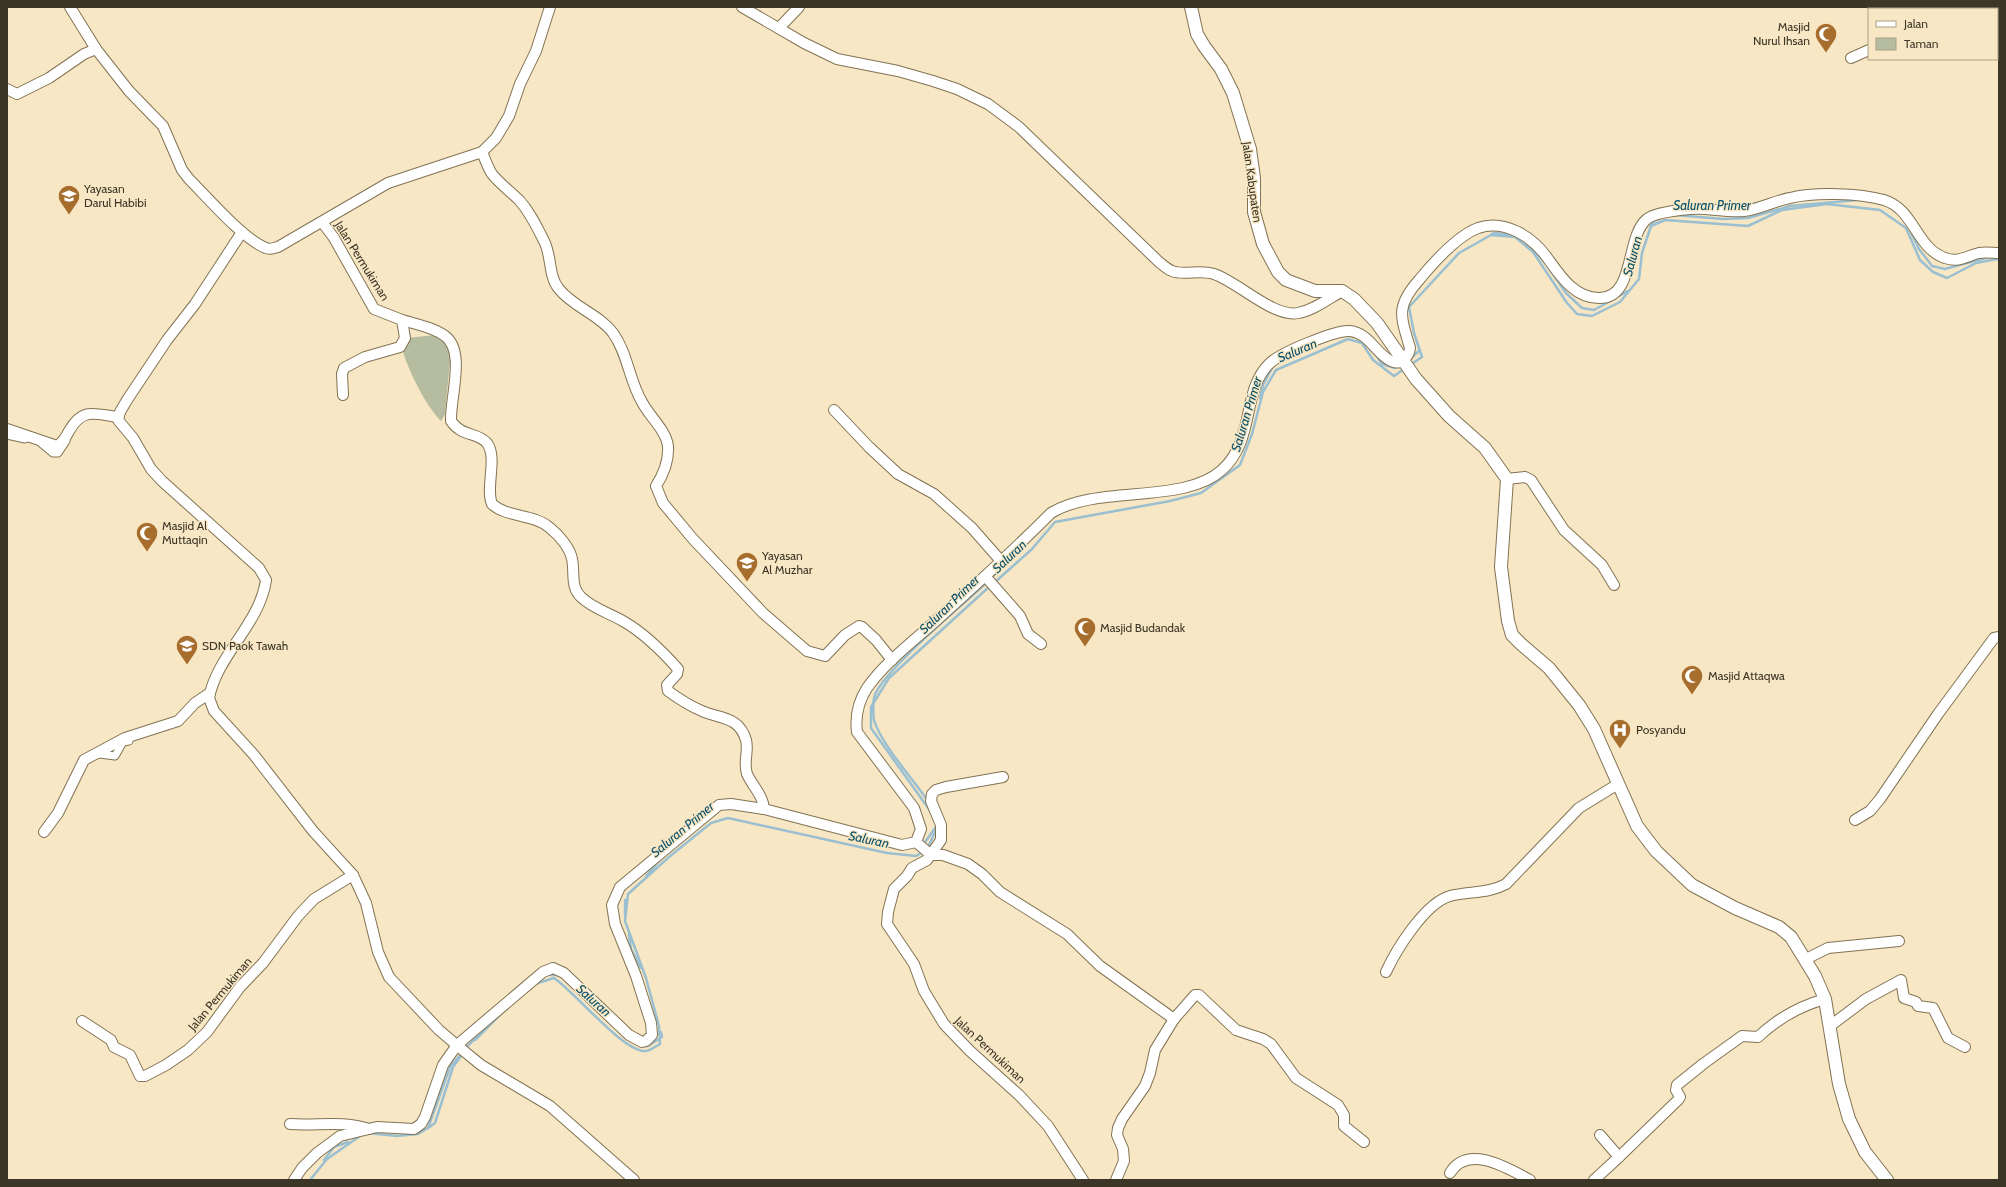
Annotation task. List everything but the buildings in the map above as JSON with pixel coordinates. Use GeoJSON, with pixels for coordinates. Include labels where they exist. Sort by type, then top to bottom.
{"type":"FeatureCollection","features":[{"type":"Feature","properties":{"kind":"street"},"geometry":{"type":"LineString","coordinates":[[70,7],[96,49],[129,91],[163,126],[182,170],[189,179],[242,232],[264,248],[270,249],[322,222],[388,183],[482,152],[496,138],[509,116],[520,84],[536,51],[550,7]]}},
{"type":"Feature","properties":{"kind":"street"},"geometry":{"type":"LineString","coordinates":[[742,7],[804,43],[837,59],[898,71],[933,81],[957,89],[988,104],[1019,128],[1159,262],[1172,271],[1185,273],[1200,270],[1214,274],[1282,312],[1297,313],[1309,309],[1342,291],[1368,311],[1416,379],[1449,416],[1485,448],[1507,479],[1501,567],[1508,621],[1512,634],[1521,644],[1549,668],[1579,705],[1594,729],[1637,826],[1656,851],[1692,886],[1785,931],[1792,937],[1806,959],[1825,999],[1839,1084],[1849,1119],[1856,1136],[1887,1180]]}},
{"type":"Feature","properties":{"kind":"street"},"geometry":{"type":"LineString","coordinates":[[779,28],[799,7]]}},
{"type":"Feature","properties":{"kind":"street","name":"Jalan Kabupaten"},"geometry":{"type":"LineString","coordinates":[[1191,7],[1197,34],[1221,69],[1233,92],[1250,149],[1254,178],[1254,212],[1266,251],[1278,272],[1286,280],[1315,291],[1342,291]]}},
{"type":"Feature","properties":{"kind":"street"},"geometry":{"type":"LineString","coordinates":[[7,89],[17,94],[49,78],[84,54],[96,49]]}},
{"type":"Feature","properties":{"kind":"street"},"geometry":{"type":"LineString","coordinates":[[1851,58],[1868,50]]}},
{"type":"Feature","properties":{"kind":"street"},"geometry":{"type":"LineString","coordinates":[[482,152],[491,173],[530,213],[549,249],[554,281],[558,289],[580,309],[604,323],[613,333],[625,355],[635,391],[665,436],[668,444],[667,462],[661,478],[656,486],[663,503],[693,538],[763,613],[807,651],[825,656],[845,635],[859,626],[876,640],[892,660]]}},
{"type":"Feature","properties":{"kind":"street"},"geometry":{"type":"LineString","coordinates":[[917,843],[921,829],[914,808],[857,732],[855,717],[866,689],[892,660],[990,581],[1001,561],[1051,513],[1060,507],[1101,497],[1182,488],[1213,477],[1230,461],[1241,442],[1248,421],[1254,388],[1269,364],[1283,354],[1339,333],[1349,331],[1363,336],[1389,361],[1398,363],[1404,361],[1409,354],[1410,348],[1401,311],[1406,296],[1418,280],[1462,238],[1478,228],[1493,225],[1514,230],[1526,236],[1537,245],[1559,275],[1571,286],[1585,295],[1599,298],[1610,296],[1620,287],[1641,226],[1648,218],[1655,215],[1691,209],[1751,210],[1788,198],[1805,195],[1822,194],[1857,196],[1883,200],[1897,206],[1908,216],[1925,242],[1946,259],[1961,260],[1979,253],[1999,253]]}},
{"type":"Feature","properties":{"kind":"street","name":"Jalan Permukiman"},"geometry":{"type":"LineString","coordinates":[[322,222],[334,238],[374,309],[402,320],[433,329],[445,336],[452,343],[455,350],[456,362],[451,421],[454,426],[466,434],[482,439],[488,445],[492,482],[489,493],[492,504],[503,511],[540,521],[549,527],[570,552],[575,588],[581,598],[600,610],[624,621],[664,654],[678,669],[677,674],[667,685],[668,691],[690,706],[721,716],[734,723],[746,739],[744,761],[747,773],[763,799],[764,809]]}},
{"type":"Feature","properties":{"kind":"street"},"geometry":{"type":"LineString","coordinates":[[118,419],[127,400],[167,340],[195,304],[242,232]]}},
{"type":"Feature","properties":{"kind":"street"},"geometry":{"type":"LineString","coordinates":[[343,395],[344,368],[365,357],[402,345],[405,338],[402,320]]}},
{"type":"Feature","properties":{"kind":"street"},"geometry":{"type":"LineString","coordinates":[[834,410],[869,447],[898,474],[934,494],[972,528],[1001,561]]}},
{"type":"Feature","properties":{"kind":"street"},"geometry":{"type":"LineString","coordinates":[[7,429],[57,446],[67,435],[78,418],[83,414],[118,419],[133,438],[151,469],[162,482],[259,568],[266,580],[258,605],[217,674],[210,695],[214,711],[254,755],[313,831],[353,875],[366,903],[378,952],[389,977],[439,1030],[458,1046],[481,1065],[550,1106],[634,1180]]}},
{"type":"Feature","properties":{"kind":"street"},"geometry":{"type":"LineString","coordinates":[[7,436],[44,444],[53,453],[58,453],[79,420],[93,417],[101,420],[118,419]]}},
{"type":"Feature","properties":{"kind":"street"},"geometry":{"type":"LineString","coordinates":[[1507,479],[1524,477],[1531,480],[1564,530],[1602,565],[1614,585]]}},
{"type":"Feature","properties":{"kind":"street"},"geometry":{"type":"LineString","coordinates":[[990,581],[1020,616],[1028,634],[1041,644]]}},
{"type":"Feature","properties":{"kind":"street"},"geometry":{"type":"LineString","coordinates":[[1855,820],[1870,811],[1880,799],[1938,714],[1994,638],[1999,637]]}},
{"type":"Feature","properties":{"kind":"street"},"geometry":{"type":"LineString","coordinates":[[45,833],[58,813],[84,760],[125,738],[178,721],[194,703],[210,695]]}},
{"type":"Feature","properties":{"kind":"street","name":"Jalan Permukiman"},"geometry":{"type":"LineString","coordinates":[[1003,777],[946,787],[936,790],[932,794],[931,800],[939,818],[942,832],[938,846],[923,864],[912,868],[907,876],[894,889],[888,912],[887,924],[914,964],[924,991],[944,1024],[970,1051],[1019,1094],[1048,1126],[1080,1179]]}},
{"type":"Feature","properties":{"kind":"street"},"geometry":{"type":"LineString","coordinates":[[1386,972],[1395,953],[1410,932],[1434,905],[1449,896],[1496,889],[1506,884],[1579,808],[1618,784]]}},
{"type":"Feature","properties":{"kind":"street"},"geometry":{"type":"LineString","coordinates":[[294,1180],[302,1168],[327,1145],[340,1136],[369,1129],[414,1129],[425,1117],[443,1065],[458,1046],[543,972],[553,968],[564,973],[629,1035],[642,1042],[649,1040],[652,1035],[651,1024],[636,976],[615,924],[612,905],[620,887],[719,805],[730,804],[764,809],[902,845],[917,843],[930,854],[943,855],[968,864],[982,874],[1000,892],[1067,934],[1100,966],[1174,1019]]}},
{"type":"Feature","properties":{"kind":"street","name":"Jalan Permukiman"},"geometry":{"type":"LineString","coordinates":[[82,1021],[111,1040],[114,1047],[130,1055],[140,1076],[145,1076],[166,1065],[188,1050],[207,1032],[240,987],[263,963],[298,916],[314,899],[353,875]]}},
{"type":"Feature","properties":{"kind":"street"},"geometry":{"type":"LineString","coordinates":[[1806,959],[1828,948],[1899,941]]}},
{"type":"Feature","properties":{"kind":"street"},"geometry":{"type":"LineString","coordinates":[[1830,1026],[1866,999],[1901,980],[1904,998],[1916,1002],[1918,1006],[1933,1008],[1948,1038],[1965,1047]]}},
{"type":"Feature","properties":{"kind":"street"},"geometry":{"type":"LineString","coordinates":[[1116,1180],[1122,1170],[1124,1155],[1117,1135],[1118,1128],[1122,1119],[1145,1086],[1156,1050],[1174,1019],[1195,995],[1199,995],[1236,1030],[1241,1033],[1264,1039],[1271,1044],[1296,1078],[1338,1105],[1344,1115],[1344,1126],[1364,1142]]}},
{"type":"Feature","properties":{"kind":"street"},"geometry":{"type":"LineString","coordinates":[[1594,1180],[1678,1100],[1680,1097],[1676,1090],[1677,1085],[1703,1064],[1742,1036],[1758,1037],[1786,1016],[1810,1004],[1825,999]]}},
{"type":"Feature","properties":{"kind":"street"},"geometry":{"type":"LineString","coordinates":[[290,1124],[306,1125],[347,1123],[369,1129]]}},
{"type":"Feature","properties":{"kind":"street"},"geometry":{"type":"LineString","coordinates":[[1600,1135],[1619,1157]]}},
{"type":"Feature","properties":{"kind":"street"},"geometry":{"type":"LineString","coordinates":[[1450,1173],[1457,1164],[1480,1159],[1508,1168],[1530,1180]]}},
{"type":"Feature","properties":{"kind":"green space"},"geometry":{"type":"Polygon","coordinates":[[[436,335],[451,351],[445,414],[441,421],[429,406],[416,384],[406,362],[401,343],[407,338],[436,335]]]}},
{"type":"Feature","properties":{"kind":"waterway","name":"Saluran Primer"},"geometry":{"type":"LineString","coordinates":[[1675,215],[1723,219],[1748,218],[1790,206],[1858,200]]}},
{"type":"Feature","properties":{"kind":"waterway","name":"Saluran"},"geometry":{"type":"LineString","coordinates":[[1410,365],[1422,357],[1414,333],[1409,307],[1459,253],[1491,235],[1515,237],[1533,252],[1567,303],[1577,314],[1592,316],[1620,302],[1639,279],[1642,253],[1651,226],[1665,220],[1748,226],[1782,210],[1827,204],[1880,210],[1906,228],[1920,260],[1933,272],[1947,278],[1976,263],[1997,259],[1999,260]]}},
{"type":"Feature","properties":{"kind":"waterway","name":"Saluran"},"geometry":{"type":"LineString","coordinates":[[1651,226],[1653,222],[1661,218]]}},
{"type":"Feature","properties":{"kind":"waterway","name":"Saluran Primer"},"geometry":{"type":"LineString","coordinates":[[1910,230],[1919,249],[1932,266],[1945,269],[1989,257]]}},
{"type":"Feature","properties":{"kind":"waterway","name":"Saluran"},"geometry":{"type":"LineString","coordinates":[[1492,234],[1512,235]]}},
{"type":"Feature","properties":{"kind":"waterway","name":"Saluran"},"geometry":{"type":"LineString","coordinates":[[1531,247],[1545,263]]}},
{"type":"Feature","properties":{"kind":"waterway","name":"Saluran Primer"},"geometry":{"type":"LineString","coordinates":[[1548,267],[1566,293],[1582,308],[1594,310],[1628,291]]}},
{"type":"Feature","properties":{"kind":"waterway","name":"Saluran"},"geometry":{"type":"LineString","coordinates":[[994,583],[1032,549],[1055,522],[1170,501],[1201,493],[1240,465],[1252,434],[1263,392],[1276,370],[1348,339],[1362,343],[1373,360],[1394,376],[1404,369]]}},
{"type":"Feature","properties":{"kind":"waterway","name":"Saluran Primer"},"geometry":{"type":"LineString","coordinates":[[1299,351],[1323,342]]}},
{"type":"Feature","properties":{"kind":"waterway","name":"Saluran Primer"},"geometry":{"type":"LineString","coordinates":[[1410,359],[1420,350]]}},
{"type":"Feature","properties":{"kind":"waterway","name":"Saluran"},"geometry":{"type":"LineString","coordinates":[[1377,356],[1382,364],[1395,368],[1397,366]]}},
{"type":"Feature","properties":{"kind":"waterway","name":"Saluran"},"geometry":{"type":"LineString","coordinates":[[1260,398],[1263,385],[1272,368]]}},
{"type":"Feature","properties":{"kind":"waterway","name":"Saluran Primer"},"geometry":{"type":"LineString","coordinates":[[991,578],[1006,563]]}},
{"type":"Feature","properties":{"kind":"waterway","name":"Saluran"},"geometry":{"type":"LineString","coordinates":[[928,801],[883,740],[874,720],[874,698],[879,687],[906,656],[988,581]]}},
{"type":"Feature","properties":{"kind":"waterway","name":"Saluran"},"geometry":{"type":"LineString","coordinates":[[931,812],[871,728],[871,707],[889,678],[990,586]]}},
{"type":"Feature","properties":{"kind":"waterway","name":"Saluran"},"geometry":{"type":"LineString","coordinates":[[535,984],[554,978],[625,1042],[637,1049],[648,1051],[660,1044],[659,1026],[646,978],[625,921],[628,894],[669,857],[711,823],[728,818],[887,853],[916,856],[923,852]]}},
{"type":"Feature","properties":{"kind":"waterway","name":"Saluran"},"geometry":{"type":"LineString","coordinates":[[923,845],[935,828]]}},
{"type":"Feature","properties":{"kind":"waterway","name":"Saluran"},"geometry":{"type":"LineString","coordinates":[[927,849],[937,828]]}},
{"type":"Feature","properties":{"kind":"waterway","name":"Saluran"},"geometry":{"type":"LineString","coordinates":[[646,876],[660,860]]}},
{"type":"Feature","properties":{"kind":"waterway","name":"Saluran"},"geometry":{"type":"LineString","coordinates":[[625,900],[625,915]]}},
{"type":"Feature","properties":{"kind":"waterway","name":"Saluran"},"geometry":{"type":"LineString","coordinates":[[629,934],[631,949],[641,968]]}},
{"type":"Feature","properties":{"kind":"waterway","name":"Saluran"},"geometry":{"type":"LineString","coordinates":[[546,975],[559,975]]}},
{"type":"Feature","properties":{"kind":"waterway","name":"Saluran"},"geometry":{"type":"LineString","coordinates":[[475,1040],[503,1012]]}},
{"type":"Feature","properties":{"kind":"waterway","name":"Saluran"},"geometry":{"type":"LineString","coordinates":[[465,1049],[488,1025]]}},
{"type":"Feature","properties":{"kind":"waterway","name":"Saluran"},"geometry":{"type":"LineString","coordinates":[[645,1046],[648,1046],[662,1037],[661,1032]]}},
{"type":"Feature","properties":{"kind":"waterway","name":"Saluran"},"geometry":{"type":"LineString","coordinates":[[368,1133],[397,1136],[418,1134],[428,1128],[450,1067],[462,1053]]}},
{"type":"Feature","properties":{"kind":"waterway","name":"Saluran"},"geometry":{"type":"LineString","coordinates":[[428,1128],[435,1123],[453,1067],[461,1056]]}},
{"type":"Feature","properties":{"kind":"waterway","name":"Saluran"},"geometry":{"type":"LineString","coordinates":[[310,1180],[327,1159],[360,1136]]}},
{"type":"Feature","properties":{"kind":"waterway","name":"Saluran Primer"},"geometry":{"type":"LineString","coordinates":[[324,1160],[334,1147],[348,1142]]}},
{"type":"Feature","properties":{"kind":"place","name":"Masjid Nurul Ihsan"},"geometry":{"type":"Point","coordinates":[1826,54]}},
{"type":"Feature","properties":{"kind":"place","name":"Yayasan Darul Habibi"},"geometry":{"type":"Point","coordinates":[69,216]}},
{"type":"Feature","properties":{"kind":"place","name":"Masjid Al Muttaqin"},"geometry":{"type":"Point","coordinates":[147,552]}},
{"type":"Feature","properties":{"kind":"place","name":"Yayasan Al Muzhar"},"geometry":{"type":"Point","coordinates":[747,582]}},
{"type":"Feature","properties":{"kind":"place","name":"Masjid Budandak"},"geometry":{"type":"Point","coordinates":[1085,648]}},
{"type":"Feature","properties":{"kind":"place","name":"SDN Paok Tawah"},"geometry":{"type":"Point","coordinates":[187,666]}},
{"type":"Feature","properties":{"kind":"place","name":"Masjid Attaqwa"},"geometry":{"type":"Point","coordinates":[1692,696]}},
{"type":"Feature","properties":{"kind":"place","name":"Posyandu"},"geometry":{"type":"Point","coordinates":[1620,750]}}]}
